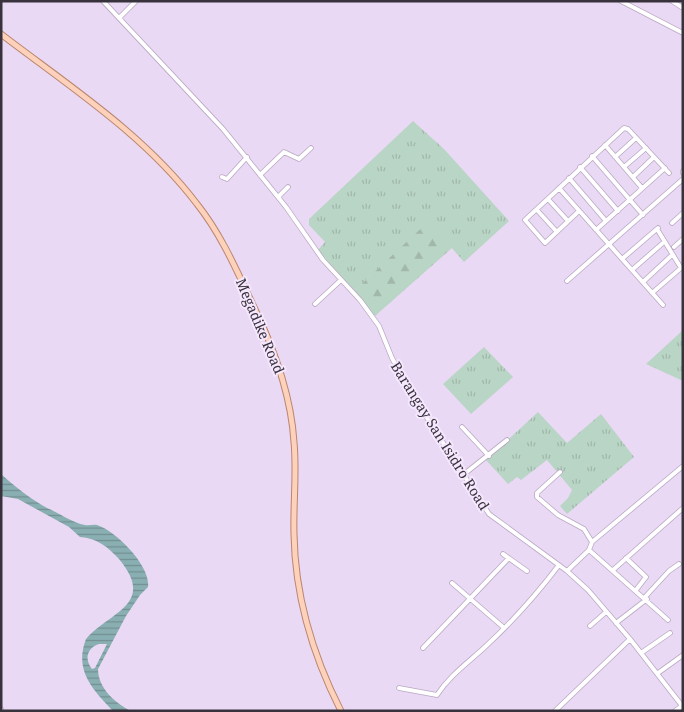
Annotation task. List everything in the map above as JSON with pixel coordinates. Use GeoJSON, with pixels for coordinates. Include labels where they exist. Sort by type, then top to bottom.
{"type":"FeatureCollection","features":[{"type":"Feature","properties":{"kind":"main road","name":"Megadike Road"},"geometry":{"type":"LineString","coordinates":[[1,34],[116,122],[165,166],[198,205],[212,225],[243,283],[273,352],[289,406],[294,443],[294,531],[298,581],[313,644],[341,711]]}},
{"type":"Feature","properties":{"kind":"street","name":"Barangay San Isidro Road"},"geometry":{"type":"LineString","coordinates":[[103,1],[247,158],[278,197],[310,244],[360,300],[379,326],[392,358],[411,393],[463,475],[495,520],[567,571],[630,639],[658,673],[682,707]]}},
{"type":"Feature","properties":{"kind":"street"},"geometry":{"type":"LineString","coordinates":[[119,18],[136,1]]}},
{"type":"Feature","properties":{"kind":"street"},"geometry":{"type":"LineString","coordinates":[[621,1],[683,33]]}},
{"type":"Feature","properties":{"kind":"street"},"geometry":{"type":"LineString","coordinates":[[672,1],[683,8]]}},
{"type":"Feature","properties":{"kind":"street"},"geometry":{"type":"LineString","coordinates":[[579,211],[545,243],[525,220],[624,128],[628,129],[669,173]]}},
{"type":"Feature","properties":{"kind":"street"},"geometry":{"type":"LineString","coordinates":[[615,157],[636,138]]}},
{"type":"Feature","properties":{"kind":"street"},"geometry":{"type":"LineString","coordinates":[[604,145],[642,188]]}},
{"type":"Feature","properties":{"kind":"street"},"geometry":{"type":"LineString","coordinates":[[260,175],[284,152],[300,159],[312,148]]}},
{"type":"Feature","properties":{"kind":"street"},"geometry":{"type":"LineString","coordinates":[[624,167],[646,148]]}},
{"type":"Feature","properties":{"kind":"street"},"geometry":{"type":"LineString","coordinates":[[592,156],[643,215]]}},
{"type":"Feature","properties":{"kind":"street"},"geometry":{"type":"LineString","coordinates":[[632,176],[654,157]]}},
{"type":"Feature","properties":{"kind":"street"},"geometry":{"type":"LineString","coordinates":[[222,177],[228,179],[247,158]]}},
{"type":"Feature","properties":{"kind":"street"},"geometry":{"type":"LineString","coordinates":[[580,167],[618,211]]}},
{"type":"Feature","properties":{"kind":"street"},"geometry":{"type":"LineString","coordinates":[[596,230],[665,168]]}},
{"type":"Feature","properties":{"kind":"street"},"geometry":{"type":"LineString","coordinates":[[569,178],[606,221]]}},
{"type":"Feature","properties":{"kind":"street"},"geometry":{"type":"LineString","coordinates":[[567,281],[683,179]]}},
{"type":"Feature","properties":{"kind":"street"},"geometry":{"type":"LineString","coordinates":[[278,197],[288,187]]}},
{"type":"Feature","properties":{"kind":"street"},"geometry":{"type":"LineString","coordinates":[[559,188],[663,305]]}},
{"type":"Feature","properties":{"kind":"street"},"geometry":{"type":"LineString","coordinates":[[548,199],[568,221]]}},
{"type":"Feature","properties":{"kind":"street"},"geometry":{"type":"LineString","coordinates":[[537,210],[557,232]]}},
{"type":"Feature","properties":{"kind":"street"},"geometry":{"type":"LineString","coordinates":[[672,223],[683,213]]}},
{"type":"Feature","properties":{"kind":"street"},"geometry":{"type":"LineString","coordinates":[[622,259],[657,229],[681,268],[652,293]]}},
{"type":"Feature","properties":{"kind":"street"},"geometry":{"type":"LineString","coordinates":[[674,246],[682,241]]}},
{"type":"Feature","properties":{"kind":"street"},"geometry":{"type":"LineString","coordinates":[[632,270],[664,242]]}},
{"type":"Feature","properties":{"kind":"street"},"geometry":{"type":"LineString","coordinates":[[643,282],[672,255]]}},
{"type":"Feature","properties":{"kind":"street"},"geometry":{"type":"LineString","coordinates":[[315,304],[341,280]]}},
{"type":"Feature","properties":{"kind":"street"},"geometry":{"type":"LineString","coordinates":[[462,427],[488,456]]}},
{"type":"Feature","properties":{"kind":"street"},"geometry":{"type":"LineString","coordinates":[[463,475],[507,440]]}},
{"type":"Feature","properties":{"kind":"street"},"geometry":{"type":"LineString","coordinates":[[567,571],[589,550],[592,542],[683,466]]}},
{"type":"Feature","properties":{"kind":"street"},"geometry":{"type":"LineString","coordinates":[[560,472],[537,493],[536,498],[558,515],[584,529],[592,542]]}},
{"type":"Feature","properties":{"kind":"street"},"geometry":{"type":"LineString","coordinates":[[613,570],[683,508]]}},
{"type":"Feature","properties":{"kind":"street"},"geometry":{"type":"LineString","coordinates":[[589,550],[646,598],[668,620]]}},
{"type":"Feature","properties":{"kind":"street"},"geometry":{"type":"LineString","coordinates":[[503,554],[527,571]]}},
{"type":"Feature","properties":{"kind":"street"},"geometry":{"type":"LineString","coordinates":[[423,648],[509,558]]}},
{"type":"Feature","properties":{"kind":"street"},"geometry":{"type":"LineString","coordinates":[[626,558],[646,579],[636,590]]}},
{"type":"Feature","properties":{"kind":"street"},"geometry":{"type":"LineString","coordinates":[[616,623],[646,598],[669,571],[679,564]]}},
{"type":"Feature","properties":{"kind":"street"},"geometry":{"type":"LineString","coordinates":[[399,688],[437,695],[454,674],[487,645],[535,596],[559,565]]}},
{"type":"Feature","properties":{"kind":"street"},"geometry":{"type":"LineString","coordinates":[[452,583],[503,627]]}},
{"type":"Feature","properties":{"kind":"street"},"geometry":{"type":"LineString","coordinates":[[590,626],[606,612]]}},
{"type":"Feature","properties":{"kind":"street"},"geometry":{"type":"LineString","coordinates":[[641,653],[670,633]]}},
{"type":"Feature","properties":{"kind":"street"},"geometry":{"type":"LineString","coordinates":[[556,711],[630,639]]}},
{"type":"Feature","properties":{"kind":"street"},"geometry":{"type":"LineString","coordinates":[[658,673],[683,655]]}},
{"type":"Feature","properties":{"kind":"street"},"geometry":{"type":"LineString","coordinates":[[675,711],[682,707]]}},
{"type":"Feature","properties":{"kind":"green space"},"geometry":{"type":"Polygon","coordinates":[[[413,121],[444,149],[509,221],[464,262],[429,222],[354,291],[318,250],[325,242],[309,225],[309,219],[413,121]]]}},
{"type":"Feature","properties":{"kind":"green space"},"geometry":{"type":"Polygon","coordinates":[[[429,221],[452,248],[375,316],[354,291],[429,221]]]}},
{"type":"Feature","properties":{"kind":"green space"},"geometry":{"type":"Polygon","coordinates":[[[683,330],[683,381],[646,364],[683,330]]]}},
{"type":"Feature","properties":{"kind":"green space"},"geometry":{"type":"Polygon","coordinates":[[[484,347],[513,377],[471,414],[443,384],[484,347]]]}},
{"type":"Feature","properties":{"kind":"green space"},"geometry":{"type":"Polygon","coordinates":[[[538,412],[567,443],[601,414],[634,457],[567,514],[560,506],[568,498],[572,490],[547,460],[521,480],[517,477],[508,484],[486,460],[538,412]]]}},
{"type":"Feature","properties":{"kind":"shaded area"},"geometry":{"type":"Polygon","coordinates":[[[1,474],[23,493],[47,508],[80,524],[97,525],[113,534],[131,550],[144,569],[148,587],[140,595],[126,616],[98,669],[104,689],[119,704],[131,711],[113,711],[92,687],[84,670],[82,660],[86,639],[117,614],[131,597],[133,587],[129,575],[119,559],[102,544],[92,539],[80,537],[69,527],[18,499],[1,496],[1,474]],[[99,644],[89,651],[88,661],[92,669],[95,668],[107,644],[99,644]]]}}]}
